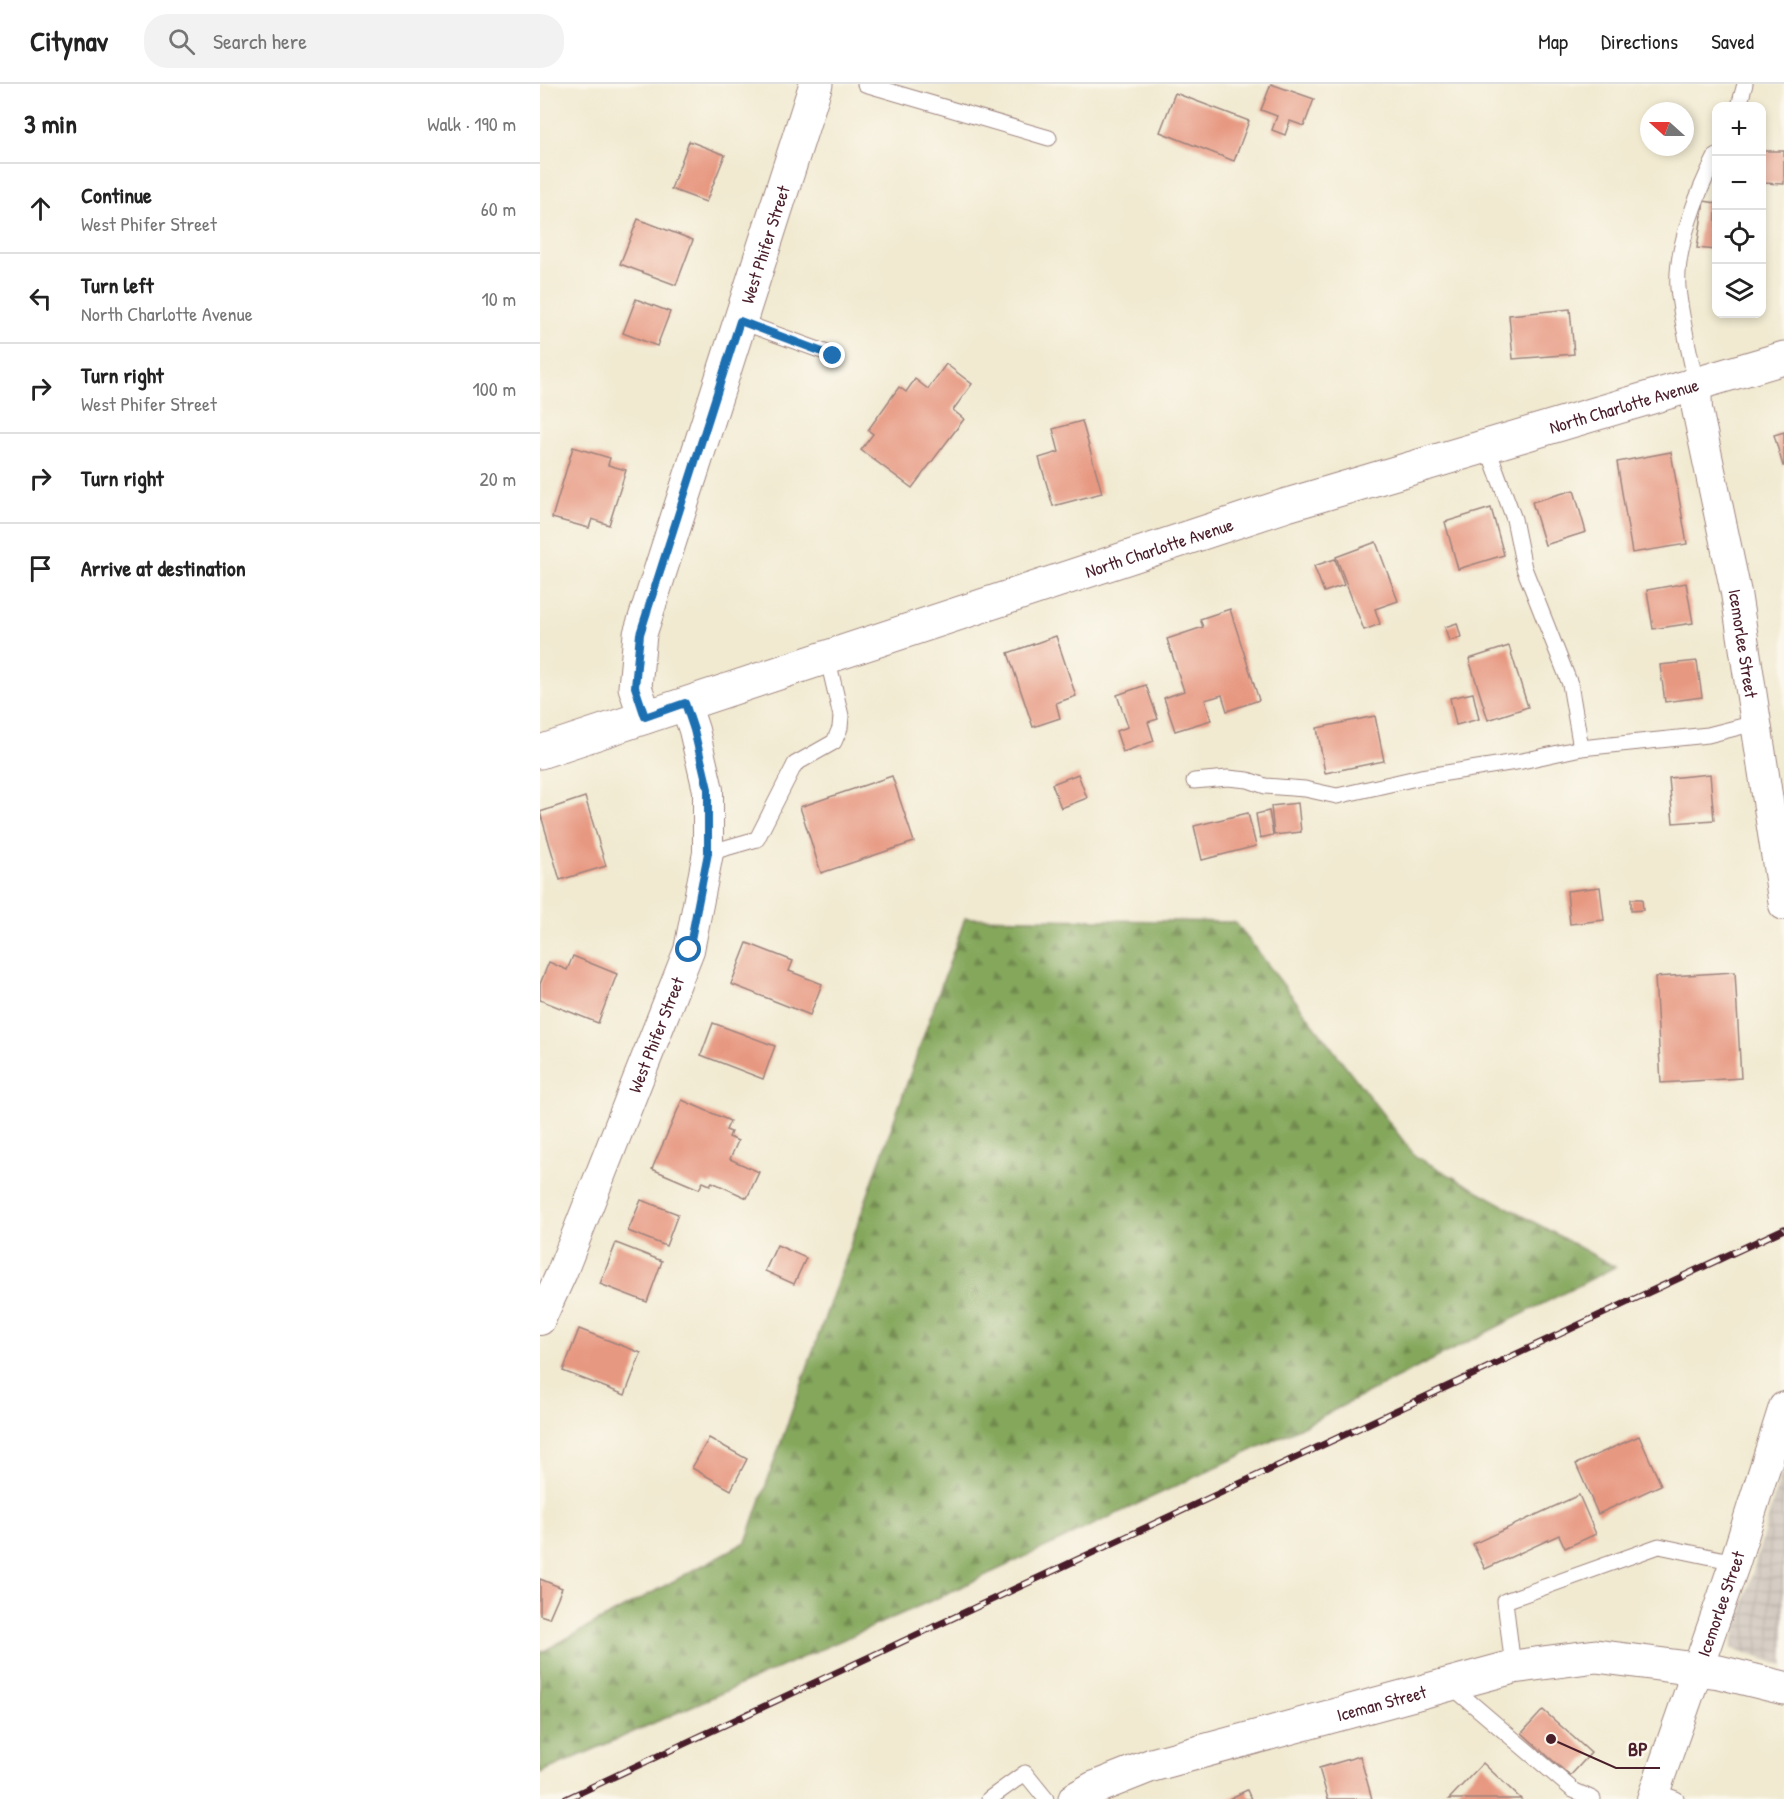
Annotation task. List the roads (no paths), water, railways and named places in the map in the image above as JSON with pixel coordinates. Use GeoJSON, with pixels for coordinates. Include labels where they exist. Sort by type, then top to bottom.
{"type":"FeatureCollection","features":[{"type":"Feature","properties":{"kind":"main road","name":"West Phifer Street"},"geometry":{"type":"LineString","coordinates":[[645,717],[635,687],[640,634],[816,84]]}},
{"type":"Feature","properties":{"kind":"main road","name":"North Charlotte Avenue"},"geometry":{"type":"LineString","coordinates":[[540,752],[1287,505],[1784,358]]}},
{"type":"Feature","properties":{"kind":"main road","name":"Iceman Street"},"geometry":{"type":"LineString","coordinates":[[1075,1799],[1094,1788],[1152,1765],[1513,1667],[1596,1656],[1719,1672],[1784,1688]]}},
{"type":"Feature","properties":{"kind":"street","name":"Icemorlee Street"},"geometry":{"type":"LineString","coordinates":[[1696,384],[1697,409],[1736,593],[1784,905]]}},
{"type":"Feature","properties":{"kind":"street","name":"West Phifer Street"},"geometry":{"type":"LineString","coordinates":[[540,1320],[562,1272],[689,950],[708,853],[708,789],[685,703]]}},
{"type":"Feature","properties":{"kind":"street","name":"Icemorlee Street"},"geometry":{"type":"LineString","coordinates":[[1661,1796],[1698,1669],[1784,1407]]}},
{"type":"Feature","properties":{"kind":"lane"},"geometry":{"type":"LineString","coordinates":[[865,84],[1049,138]]}},
{"type":"Feature","properties":{"kind":"lane"},"geometry":{"type":"LineString","coordinates":[[1740,102],[1745,84]]}},
{"type":"Feature","properties":{"kind":"lane"},"geometry":{"type":"LineString","coordinates":[[1696,384],[1678,288],[1679,266],[1689,222],[1712,164]]}},
{"type":"Feature","properties":{"kind":"lane"},"geometry":{"type":"LineString","coordinates":[[740,321],[833,356]]}},
{"type":"Feature","properties":{"kind":"lane"},"geometry":{"type":"LineString","coordinates":[[1487,446],[1514,519],[1524,568],[1569,684],[1581,748]]}},
{"type":"Feature","properties":{"kind":"lane"},"geometry":{"type":"LineString","coordinates":[[708,853],[757,839],[795,764],[834,742],[840,728],[841,716],[827,656]]}},
{"type":"Feature","properties":{"kind":"lane"},"geometry":{"type":"LineString","coordinates":[[1194,781],[1228,778],[1248,780],[1265,786],[1305,789],[1337,796],[1421,777],[1522,761],[1581,748],[1708,735],[1755,723]]}},
{"type":"Feature","properties":{"kind":"lane"},"geometry":{"type":"LineString","coordinates":[[1513,1667],[1505,1600],[1659,1546],[1735,1562]]}},
{"type":"Feature","properties":{"kind":"lane"},"geometry":{"type":"LineString","coordinates":[[1449,1684],[1574,1790],[1593,1799]]}},
{"type":"Feature","properties":{"kind":"lane"},"geometry":{"type":"LineString","coordinates":[[989,1799],[1025,1773],[1046,1799]]}},
{"type":"Feature","properties":{"kind":"railway"},"geometry":{"type":"LineString","coordinates":[[566,1799],[1784,1229]]}},
{"type":"Feature","properties":{"kind":"place","name":"BP"},"geometry":{"type":"Point","coordinates":[1551,1739]}}]}
